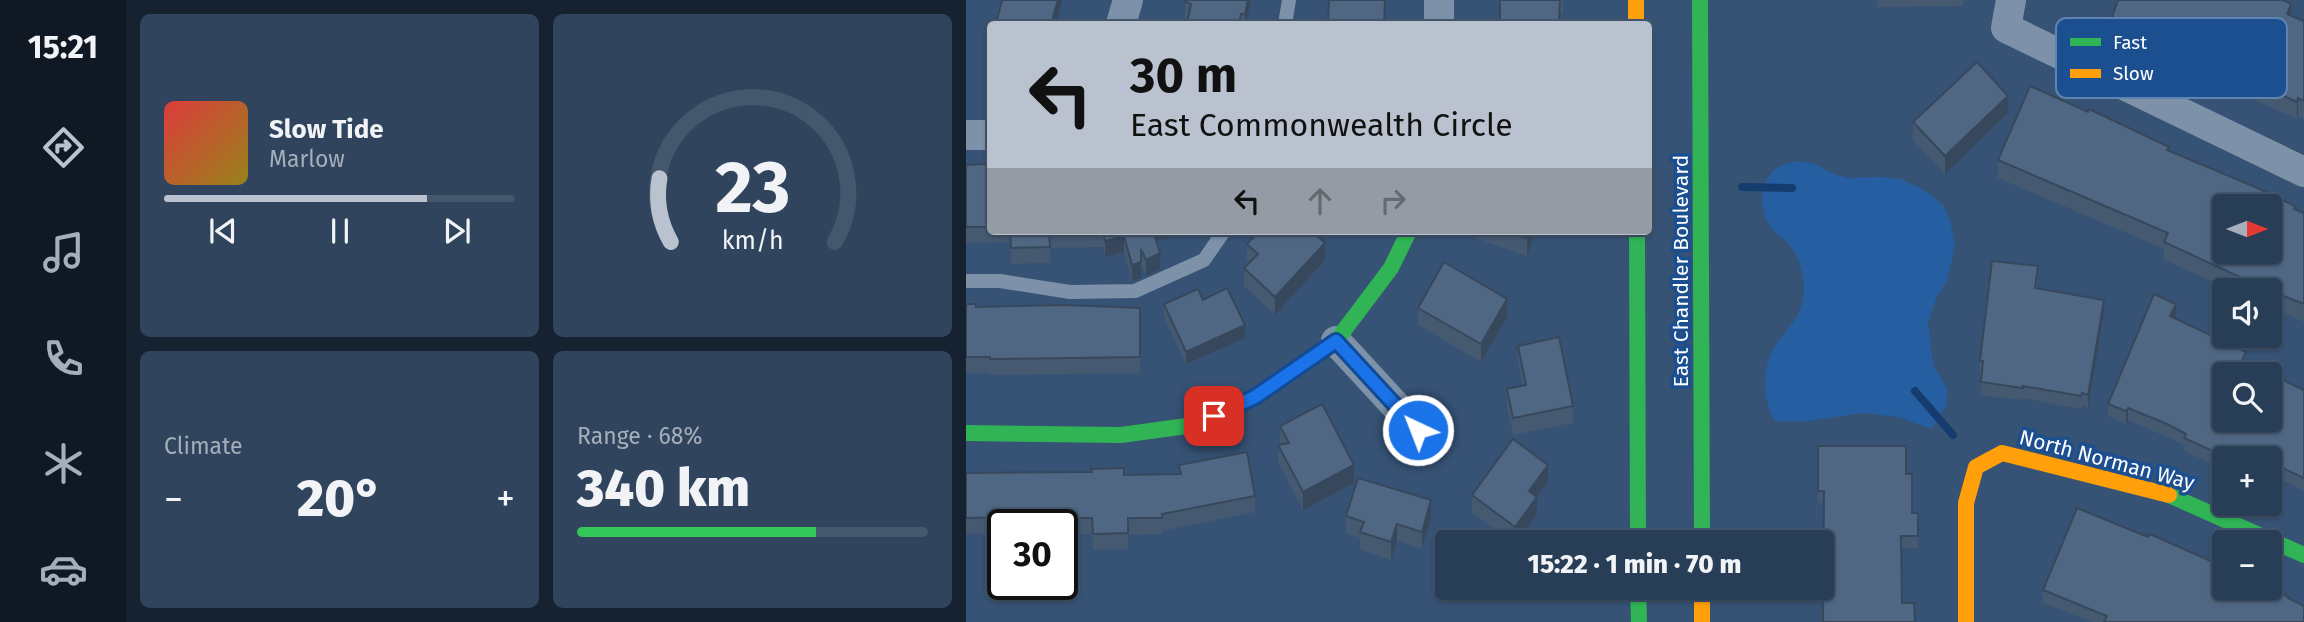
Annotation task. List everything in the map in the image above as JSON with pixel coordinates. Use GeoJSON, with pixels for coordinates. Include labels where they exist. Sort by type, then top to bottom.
{"type":"FeatureCollection","features":[{"type":"Feature","properties":{"kind":"street"},"geometry":{"type":"LineString","coordinates":[[1122,21],[1128,0]]}},
{"type":"Feature","properties":{"kind":"street"},"geometry":{"type":"LineString","coordinates":[[1439,0],[1439,21]]}},
{"type":"Feature","properties":{"kind":"street"},"geometry":{"type":"LineString","coordinates":[[1636,0],[1636,21]]}},
{"type":"Feature","properties":{"kind":"street","name":"East Chandler Boulevard"},"geometry":{"type":"LineString","coordinates":[[1700,0],[1702,530]]}},
{"type":"Feature","properties":{"kind":"street"},"geometry":{"type":"LineString","coordinates":[[2008,14],[2056,40]]}},
{"type":"Feature","properties":{"kind":"street"},"geometry":{"type":"LineString","coordinates":[[2165,98],[2304,172]]}},
{"type":"Feature","properties":{"kind":"street"},"geometry":{"type":"LineString","coordinates":[[966,135],[987,135]]}},
{"type":"Feature","properties":{"kind":"street"},"geometry":{"type":"LineString","coordinates":[[966,433],[1121,435],[1194,425],[1255,397],[1336,341],[1391,268],[1407,235]]}},
{"type":"Feature","properties":{"kind":"street","name":"East Chandler Boulevard"},"geometry":{"type":"LineString","coordinates":[[1637,235],[1638,530]]}},
{"type":"Feature","properties":{"kind":"street"},"geometry":{"type":"LineString","coordinates":[[1336,341],[1418,430]]}},
{"type":"Feature","properties":{"kind":"street","name":"North Norman Way"},"geometry":{"type":"LineString","coordinates":[[1966,622],[1966,503],[1976,467],[2002,453],[2171,495],[2304,555]]}},
{"type":"Feature","properties":{"kind":"street"},"geometry":{"type":"LineString","coordinates":[[1639,600],[1639,622]]}},
{"type":"Feature","properties":{"kind":"street"},"geometry":{"type":"LineString","coordinates":[[1702,600],[1702,622]]}},
{"type":"Feature","properties":{"kind":"lane"},"geometry":{"type":"LineString","coordinates":[[1286,21],[1289,0]]}},
{"type":"Feature","properties":{"kind":"lane"},"geometry":{"type":"LineString","coordinates":[[966,281],[1000,281],[1070,292],[1135,291],[1204,260],[1221,235]]}},
{"type":"Feature","properties":{"kind":"shaded area"},"geometry":{"type":"Polygon","coordinates":[[[1797,161],[1816,164],[1847,178],[1901,179],[1924,190],[1943,205],[1950,221],[1955,246],[1947,280],[1936,299],[1928,322],[1933,365],[1947,389],[1947,404],[1932,429],[1898,417],[1863,413],[1808,421],[1775,421],[1770,412],[1765,391],[1766,370],[1773,349],[1800,311],[1804,284],[1795,253],[1768,223],[1763,198],[1771,173],[1797,161]]]}},
{"type":"Feature","properties":{"kind":"building"},"geometry":{"type":"Polygon","coordinates":[[[1002,0],[1058,0],[1052,21],[997,21],[1002,0]]]}},
{"type":"Feature","properties":{"kind":"building"},"geometry":{"type":"Polygon","coordinates":[[[1248,0],[1245,14],[1241,14],[1240,21],[1188,21],[1191,4],[1185,2],[1248,0]]]}},
{"type":"Feature","properties":{"kind":"building"},"geometry":{"type":"Polygon","coordinates":[[[1329,0],[1385,0],[1384,21],[1328,21],[1329,0]]]}},
{"type":"Feature","properties":{"kind":"building"},"geometry":{"type":"Polygon","coordinates":[[[1500,0],[1560,0],[1559,21],[1500,21],[1500,0]]]}},
{"type":"Feature","properties":{"kind":"building"},"geometry":{"type":"Polygon","coordinates":[[[2118,0],[2283,0],[2291,4],[2287,14],[2304,21],[2304,101],[2298,98],[2297,102],[2287,97],[2287,18],[2112,17],[2118,0]]]}},
{"type":"Feature","properties":{"kind":"building"},"geometry":{"type":"Polygon","coordinates":[[[1977,62],[2008,96],[1945,156],[1913,122],[1977,62]]]}},
{"type":"Feature","properties":{"kind":"building"},"geometry":{"type":"Polygon","coordinates":[[[2030,86],[2088,112],[2089,109],[2169,147],[2167,150],[2270,194],[2212,194],[2212,264],[2282,264],[2282,200],[2304,213],[2304,304],[2282,295],[2282,278],[2242,278],[2164,242],[2168,233],[1998,160],[2030,86]]]}},
{"type":"Feature","properties":{"kind":"building"},"geometry":{"type":"Polygon","coordinates":[[[986,164],[987,227],[966,227],[966,165],[986,164]]]}},
{"type":"Feature","properties":{"kind":"building"},"geometry":{"type":"Polygon","coordinates":[[[1010,235],[1049,235],[1050,247],[1011,248],[1010,235]]]}},
{"type":"Feature","properties":{"kind":"building"},"geometry":{"type":"Polygon","coordinates":[[[1104,235],[1154,235],[1160,253],[1146,260],[1141,249],[1141,262],[1132,265],[1124,236],[1105,241],[1104,235]]]}},
{"type":"Feature","properties":{"kind":"building"},"geometry":{"type":"Polygon","coordinates":[[[1255,235],[1316,235],[1325,243],[1275,297],[1244,268],[1258,254],[1247,244],[1255,235]]]}},
{"type":"Feature","properties":{"kind":"building"},"geometry":{"type":"Polygon","coordinates":[[[1992,261],[2038,266],[2035,288],[2104,300],[2088,395],[1981,382],[1983,361],[1980,361],[1992,261]]]}},
{"type":"Feature","properties":{"kind":"building"},"geometry":{"type":"Polygon","coordinates":[[[1444,262],[1507,299],[1481,344],[1418,308],[1444,262]]]}},
{"type":"Feature","properties":{"kind":"building"},"geometry":{"type":"Polygon","coordinates":[[[1227,288],[1245,325],[1186,352],[1164,304],[1198,289],[1203,300],[1227,288]]]}},
{"type":"Feature","properties":{"kind":"building"},"geometry":{"type":"Polygon","coordinates":[[[2154,294],[2176,304],[2170,316],[2212,336],[2212,348],[2238,348],[2246,352],[2242,361],[2244,362],[2212,362],[2212,432],[2282,432],[2282,380],[2304,390],[2304,478],[2282,468],[2282,446],[2212,446],[2212,451],[2184,438],[2186,434],[2167,424],[2128,408],[2126,411],[2108,404],[2154,294]]]}},
{"type":"Feature","properties":{"kind":"building"},"geometry":{"type":"Polygon","coordinates":[[[966,304],[976,304],[976,307],[1064,305],[1140,308],[1140,357],[966,357],[966,304]]]}},
{"type":"Feature","properties":{"kind":"building"},"geometry":{"type":"Polygon","coordinates":[[[1559,337],[1573,406],[1513,418],[1507,389],[1526,385],[1518,346],[1559,337]]]}},
{"type":"Feature","properties":{"kind":"building"},"geometry":{"type":"Polygon","coordinates":[[[1322,404],[1354,465],[1303,492],[1278,445],[1289,443],[1280,426],[1322,404]]]}},
{"type":"Feature","properties":{"kind":"building"},"geometry":{"type":"Polygon","coordinates":[[[1513,439],[1548,465],[1529,491],[1537,497],[1515,527],[1472,495],[1513,439]]]}},
{"type":"Feature","properties":{"kind":"building"},"geometry":{"type":"Polygon","coordinates":[[[1818,446],[1906,446],[1906,474],[1912,474],[1912,513],[1918,513],[1918,536],[1901,536],[1902,603],[1914,603],[1915,622],[1823,622],[1823,600],[1834,600],[1834,530],[1824,530],[1824,491],[1818,491],[1818,446]]]}},
{"type":"Feature","properties":{"kind":"building"},"geometry":{"type":"Polygon","coordinates":[[[1247,452],[1255,496],[1162,514],[1162,518],[1128,518],[1128,533],[1093,534],[1092,518],[1078,518],[1078,509],[987,509],[987,518],[966,518],[966,473],[1092,472],[1091,469],[1124,468],[1124,475],[1181,474],[1179,465],[1247,452]]]}},
{"type":"Feature","properties":{"kind":"building"},"geometry":{"type":"Polygon","coordinates":[[[1358,478],[1431,500],[1422,532],[1397,524],[1391,542],[1360,532],[1364,522],[1346,516],[1358,478]]]}},
{"type":"Feature","properties":{"kind":"building"},"geometry":{"type":"Polygon","coordinates":[[[2077,508],[2148,537],[2150,534],[2212,562],[2212,600],[2282,600],[2282,594],[2304,606],[2304,622],[2104,622],[2107,616],[2043,590],[2077,508]]]}},
{"type":"Feature","properties":{"kind":"waterway"},"geometry":{"type":"LineString","coordinates":[[1742,187],[1792,188]]}},
{"type":"Feature","properties":{"kind":"waterway"},"geometry":{"type":"LineString","coordinates":[[1915,391],[1953,435]]}},
{"type":"Feature","properties":{"kind":"traffic: fast"},"geometry":{"type":"LineString","coordinates":[[1700,0],[1702,530]]}},
{"type":"Feature","properties":{"kind":"traffic: fast"},"geometry":{"type":"LineString","coordinates":[[966,433],[1121,435],[1194,425],[1255,397],[1336,341],[1391,268],[1407,235]]}},
{"type":"Feature","properties":{"kind":"traffic: fast"},"geometry":{"type":"LineString","coordinates":[[1637,235],[1638,530]]}},
{"type":"Feature","properties":{"kind":"traffic: fast"},"geometry":{"type":"LineString","coordinates":[[2169,495],[2304,555]]}},
{"type":"Feature","properties":{"kind":"traffic: fast"},"geometry":{"type":"LineString","coordinates":[[1638,600],[1639,622]]}},
{"type":"Feature","properties":{"kind":"traffic: slow"},"geometry":{"type":"LineString","coordinates":[[1636,0],[1636,21]]}},
{"type":"Feature","properties":{"kind":"traffic: slow"},"geometry":{"type":"LineString","coordinates":[[1966,622],[1966,503],[1976,467],[2002,453],[2169,495]]}},
{"type":"Feature","properties":{"kind":"traffic: slow"},"geometry":{"type":"LineString","coordinates":[[1702,600],[1702,622]]}},
{"type":"Feature","properties":{"kind":"route"},"geometry":{"type":"LineString","coordinates":[[1214,416],[1255,397],[1336,341],[1418,430]]}}]}
